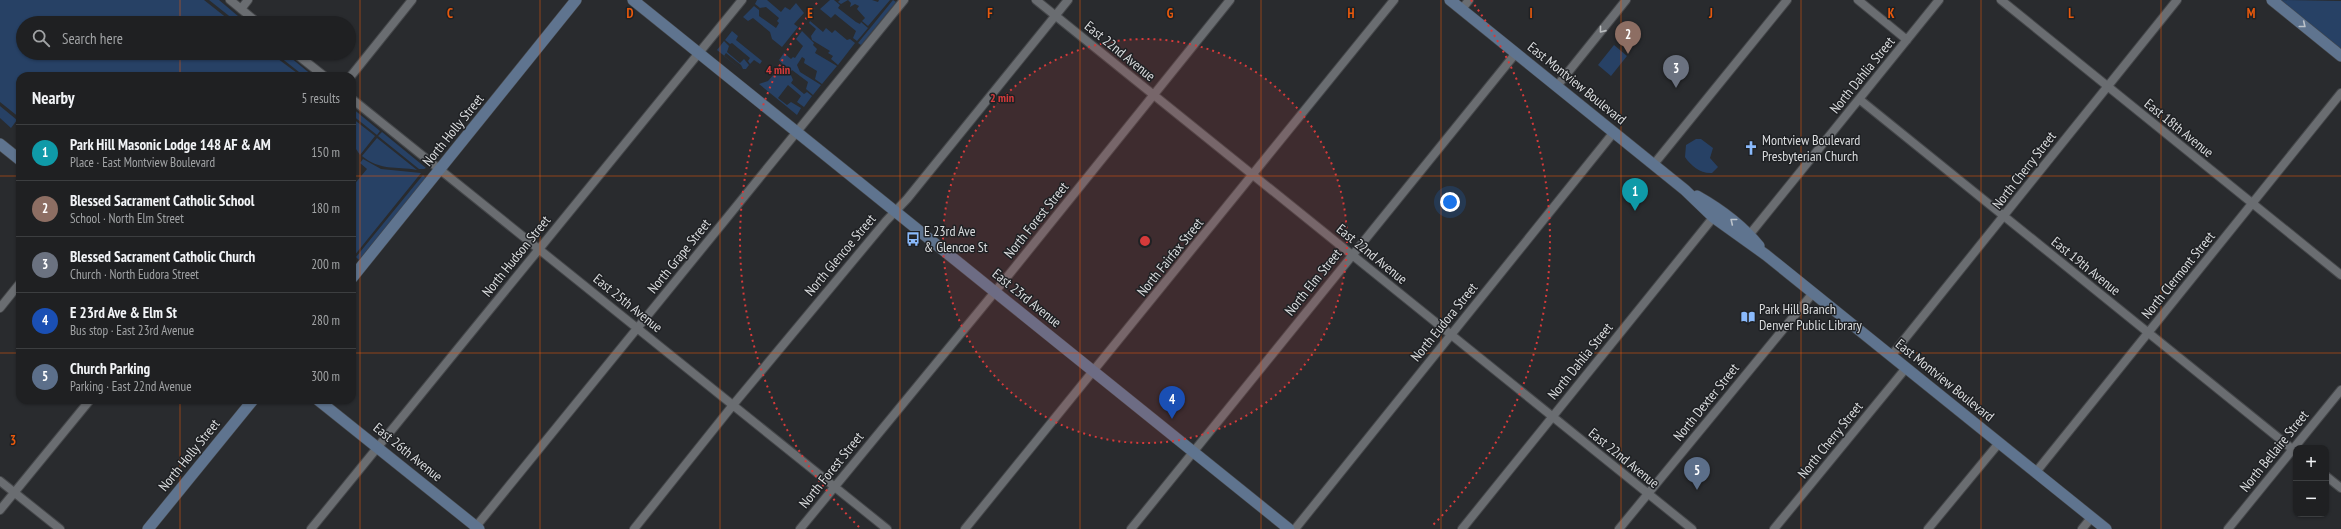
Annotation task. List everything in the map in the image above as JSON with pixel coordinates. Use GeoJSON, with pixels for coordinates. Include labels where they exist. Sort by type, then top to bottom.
{"type":"FeatureCollection","features":[{"type":"Feature","properties":{"kind":"street"},"geometry":{"type":"LineString","coordinates":[[230,0],[250,16]]}},
{"type":"Feature","properties":{"kind":"street"},"geometry":{"type":"LineString","coordinates":[[241,9],[248,0]]}},
{"type":"Feature","properties":{"kind":"street"},"geometry":{"type":"LineString","coordinates":[[354,72],[412,0]]}},
{"type":"Feature","properties":{"kind":"street","name":"North Holly Street"},"geometry":{"type":"LineString","coordinates":[[356,273],[576,0]]}},
{"type":"Feature","properties":{"kind":"street","name":"East 23rd Avenue"},"geometry":{"type":"LineString","coordinates":[[633,0],[1289,529]]}},
{"type":"Feature","properties":{"kind":"street","name":"North Hudson Street"},"geometry":{"type":"LineString","coordinates":[[311,529],[742,0]]}},
{"type":"Feature","properties":{"kind":"street","name":"North Grape Street"},"geometry":{"type":"LineString","coordinates":[[476,528],[904,0]]}},
{"type":"Feature","properties":{"kind":"street","name":"East 22nd Avenue"},"geometry":{"type":"LineString","coordinates":[[1036,0],[1692,529]]}},
{"type":"Feature","properties":{"kind":"street","name":"North Glencoe Street"},"geometry":{"type":"LineString","coordinates":[[634,529],[733,404],[895,211],[1068,0]]}},
{"type":"Feature","properties":{"kind":"street","name":"North Forest Street"},"geometry":{"type":"LineString","coordinates":[[800,529],[995,292],[1230,0]]}},
{"type":"Feature","properties":{"kind":"street","name":"North Fairfax Street"},"geometry":{"type":"LineString","coordinates":[[965,529],[1094,372],[1394,0]]}},
{"type":"Feature","properties":{"kind":"street","name":"East Montview Boulevard"},"geometry":{"type":"LineString","coordinates":[[1450,0],[2106,529]]}},
{"type":"Feature","properties":{"kind":"street"},"geometry":{"type":"LineString","coordinates":[[1462,9],[1469,0]]}},
{"type":"Feature","properties":{"kind":"street"},"geometry":{"type":"LineString","coordinates":[[1557,86],[1626,0]]}},
{"type":"Feature","properties":{"kind":"street"},"geometry":{"type":"LineString","coordinates":[[1654,164],[1786,0]]}},
{"type":"Feature","properties":{"kind":"street"},"geometry":{"type":"LineString","coordinates":[[1858,0],[1907,40]]}},
{"type":"Feature","properties":{"kind":"street","name":"North Dahlia Street"},"geometry":{"type":"LineString","coordinates":[[1747,238],[1939,0]]}},
{"type":"Feature","properties":{"kind":"street","name":"East 18th Avenue"},"geometry":{"type":"LineString","coordinates":[[2002,0],[2341,275]]}},
{"type":"Feature","properties":{"kind":"street","name":"North Cherry Street"},"geometry":{"type":"LineString","coordinates":[[1891,356],[2177,0]]}},
{"type":"Feature","properties":{"kind":"street"},"geometry":{"type":"LineString","coordinates":[[2272,0],[2341,56]]}},
{"type":"Feature","properties":{"kind":"street","name":"North Elm Street"},"geometry":{"type":"LineString","coordinates":[[1131,529],[1516,53]]}},
{"type":"Feature","properties":{"kind":"street"},"geometry":{"type":"LineString","coordinates":[[304,60],[319,72]]}},
{"type":"Feature","properties":{"kind":"street","name":"North Clermont Street"},"geometry":{"type":"LineString","coordinates":[[2036,472],[2341,93]]}},
{"type":"Feature","properties":{"kind":"street","name":"East 19th Avenue"},"geometry":{"type":"LineString","coordinates":[[1859,99],[2293,448]]}},
{"type":"Feature","properties":{"kind":"street","name":"East 25th Avenue"},"geometry":{"type":"LineString","coordinates":[[356,101],[887,529]]}},
{"type":"Feature","properties":{"kind":"street","name":"North Eudora Street"},"geometry":{"type":"LineString","coordinates":[[1295,529],[1614,132]]}},
{"type":"Feature","properties":{"kind":"street"},"geometry":{"type":"LineString","coordinates":[[0,144],[16,157]]}},
{"type":"Feature","properties":{"kind":"street","name":"North Dahlia Street"},"geometry":{"type":"LineString","coordinates":[[1462,529],[1716,213]]}},
{"type":"Feature","properties":{"kind":"street"},"geometry":{"type":"LineString","coordinates":[[0,308],[16,288]]}},
{"type":"Feature","properties":{"kind":"street","name":"North Dexter Street"},"geometry":{"type":"LineString","coordinates":[[1619,529],[1813,292]]}},
{"type":"Feature","properties":{"kind":"street","name":"North Cherry Street"},"geometry":{"type":"LineString","coordinates":[[1774,529],[1906,368]]}},
{"type":"Feature","properties":{"kind":"street","name":"North Bellaire Street"},"geometry":{"type":"LineString","coordinates":[[2299,445],[2341,390]]}},
{"type":"Feature","properties":{"kind":"street"},"geometry":{"type":"LineString","coordinates":[[0,510],[87,404]]}},
{"type":"Feature","properties":{"kind":"street","name":"North Holly Street"},"geometry":{"type":"LineString","coordinates":[[148,529],[250,404]]}},
{"type":"Feature","properties":{"kind":"street","name":"East 26th Avenue"},"geometry":{"type":"LineString","coordinates":[[323,404],[476,528]]}},
{"type":"Feature","properties":{"kind":"street"},"geometry":{"type":"LineString","coordinates":[[1928,529],[1998,443]]}},
{"type":"Feature","properties":{"kind":"street","name":"North Bellaire Street"},"geometry":{"type":"LineString","coordinates":[[2228,529],[2293,452]]}},
{"type":"Feature","properties":{"kind":"street"},"geometry":{"type":"LineString","coordinates":[[2329,478],[2341,488]]}},
{"type":"Feature","properties":{"kind":"street"},"geometry":{"type":"LineString","coordinates":[[0,481],[60,529]]}},
{"type":"Feature","properties":{"kind":"street"},"geometry":{"type":"LineString","coordinates":[[2082,529],[2091,518]]}},
{"type":"Feature","properties":{"kind":"shaded area"},"geometry":{"type":"Polygon","coordinates":[[[0,0],[204,0],[224,16],[16,16],[16,60],[279,60],[296,72],[16,72],[16,115],[0,102],[0,0]]]}},
{"type":"Feature","properties":{"kind":"shaded area"},"geometry":{"type":"Polygon","coordinates":[[[209,0],[219,0],[238,16],[229,16],[209,0]]]}},
{"type":"Feature","properties":{"kind":"shaded area"},"geometry":{"type":"Polygon","coordinates":[[[757,0],[767,0],[781,12],[785,7],[790,10],[796,3],[804,13],[794,24],[798,27],[782,47],[772,39],[770,32],[753,18],[748,21],[743,17],[754,6],[759,10],[759,16],[776,28],[779,23],[777,21],[779,18],[766,7],[760,8],[755,4],[757,0]]]}},
{"type":"Feature","properties":{"kind":"shaded area"},"geometry":{"type":"Polygon","coordinates":[[[830,0],[834,0],[840,5],[838,8],[856,22],[860,24],[861,22],[868,28],[857,41],[853,38],[856,31],[835,14],[831,18],[820,9],[830,0]]]}},
{"type":"Feature","properties":{"kind":"shaded area"},"geometry":{"type":"Polygon","coordinates":[[[840,0],[848,0],[841,4],[838,2],[840,0]]]}},
{"type":"Feature","properties":{"kind":"shaded area"},"geometry":{"type":"Polygon","coordinates":[[[848,0],[872,0],[878,2],[879,0],[890,0],[868,26],[862,21],[865,18],[857,9],[859,6],[855,4],[850,7],[851,3],[848,0]]]}},
{"type":"Feature","properties":{"kind":"shaded area"},"geometry":{"type":"Polygon","coordinates":[[[893,0],[896,2],[861,45],[858,43],[893,0]]]}},
{"type":"Feature","properties":{"kind":"shaded area"},"geometry":{"type":"Polygon","coordinates":[[[2280,0],[2341,1],[2341,50],[2280,0]]]}},
{"type":"Feature","properties":{"kind":"shaded area"},"geometry":{"type":"Polygon","coordinates":[[[810,21],[823,32],[826,28],[832,33],[835,30],[847,40],[850,39],[855,43],[838,65],[831,59],[833,56],[828,53],[830,51],[812,40],[811,36],[816,29],[809,23],[810,21]]]}},
{"type":"Feature","properties":{"kind":"shaded area"},"geometry":{"type":"Polygon","coordinates":[[[732,31],[738,36],[736,40],[762,61],[760,64],[754,60],[750,64],[748,61],[750,58],[732,43],[730,44],[725,40],[732,31]]]}},
{"type":"Feature","properties":{"kind":"shaded area"},"geometry":{"type":"Polygon","coordinates":[[[802,31],[814,43],[813,45],[817,49],[815,53],[837,66],[822,84],[815,79],[817,71],[804,63],[805,59],[802,57],[797,65],[800,72],[821,85],[813,95],[806,89],[808,82],[792,70],[790,73],[793,80],[791,83],[804,94],[807,92],[812,96],[804,107],[797,102],[801,96],[788,85],[778,98],[787,105],[791,102],[801,108],[797,115],[759,84],[768,81],[776,72],[782,74],[787,69],[779,60],[784,53],[791,59],[793,57],[795,58],[803,46],[796,39],[802,31]]]}},
{"type":"Feature","properties":{"kind":"shaded area"},"geometry":{"type":"Polygon","coordinates":[[[724,41],[729,46],[727,52],[740,63],[744,59],[749,65],[746,69],[743,69],[741,65],[726,53],[724,56],[717,50],[724,41]]]}},
{"type":"Feature","properties":{"kind":"shaded area"},"geometry":{"type":"Polygon","coordinates":[[[1614,45],[1627,56],[1611,76],[1598,65],[1614,45]]]}},
{"type":"Feature","properties":{"kind":"shaded area"},"geometry":{"type":"Polygon","coordinates":[[[284,60],[294,60],[308,72],[299,72],[284,60]]]}},
{"type":"Feature","properties":{"kind":"shaded area"},"geometry":{"type":"Polygon","coordinates":[[[0,106],[16,119],[16,121],[11,128],[0,118],[0,106]]]}},
{"type":"Feature","properties":{"kind":"shaded area"},"geometry":{"type":"Polygon","coordinates":[[[356,111],[380,131],[377,135],[356,118],[356,111]]]}},
{"type":"Feature","properties":{"kind":"shaded area"},"geometry":{"type":"Polygon","coordinates":[[[356,121],[375,136],[360,155],[356,149],[356,121]]]}},
{"type":"Feature","properties":{"kind":"shaded area"},"geometry":{"type":"Polygon","coordinates":[[[382,132],[426,168],[419,169],[378,136],[382,132]]]}},
{"type":"Feature","properties":{"kind":"shaded area"},"geometry":{"type":"Polygon","coordinates":[[[377,138],[417,170],[382,166],[369,161],[362,156],[377,138]]]}},
{"type":"Feature","properties":{"kind":"shaded area"},"geometry":{"type":"Polygon","coordinates":[[[1696,139],[1701,139],[1713,148],[1710,158],[1718,167],[1712,173],[1697,169],[1685,157],[1686,145],[1696,139]]]}},
{"type":"Feature","properties":{"kind":"shaded area"},"geometry":{"type":"Polygon","coordinates":[[[363,159],[381,169],[421,173],[356,254],[356,182],[367,169],[360,163],[363,159]]]}},
{"type":"Feature","properties":{"kind":"shaded area"},"geometry":{"type":"Polygon","coordinates":[[[423,175],[426,178],[359,260],[356,257],[423,175]]]}},
{"type":"Feature","properties":{"kind":"place","name":"Blessed Sacrament Catholic School"},"geometry":{"type":"Point","coordinates":[1628,54]}},
{"type":"Feature","properties":{"kind":"place","name":"Blessed Sacrament Catholic Church"},"geometry":{"type":"Point","coordinates":[1676,88]}},
{"type":"Feature","properties":{"kind":"place","name":"Montview Boulevard Presbyterian Church"},"geometry":{"type":"Point","coordinates":[1751,148]}},
{"type":"Feature","properties":{"kind":"place","name":"Park Hill Masonic Lodge 148 AF & AM"},"geometry":{"type":"Point","coordinates":[1635,211]}},
{"type":"Feature","properties":{"kind":"place","name":"E 23rd Ave & Glencoe St"},"geometry":{"type":"Point","coordinates":[913,239]}},
{"type":"Feature","properties":{"kind":"place","name":"Park Hill Branch Denver Public Library"},"geometry":{"type":"Point","coordinates":[1748,317]}},
{"type":"Feature","properties":{"kind":"place","name":"E 23rd Ave & Elm St"},"geometry":{"type":"Point","coordinates":[1172,419]}},
{"type":"Feature","properties":{"kind":"place","name":"Church Parking"},"geometry":{"type":"Point","coordinates":[1697,490]}}]}
